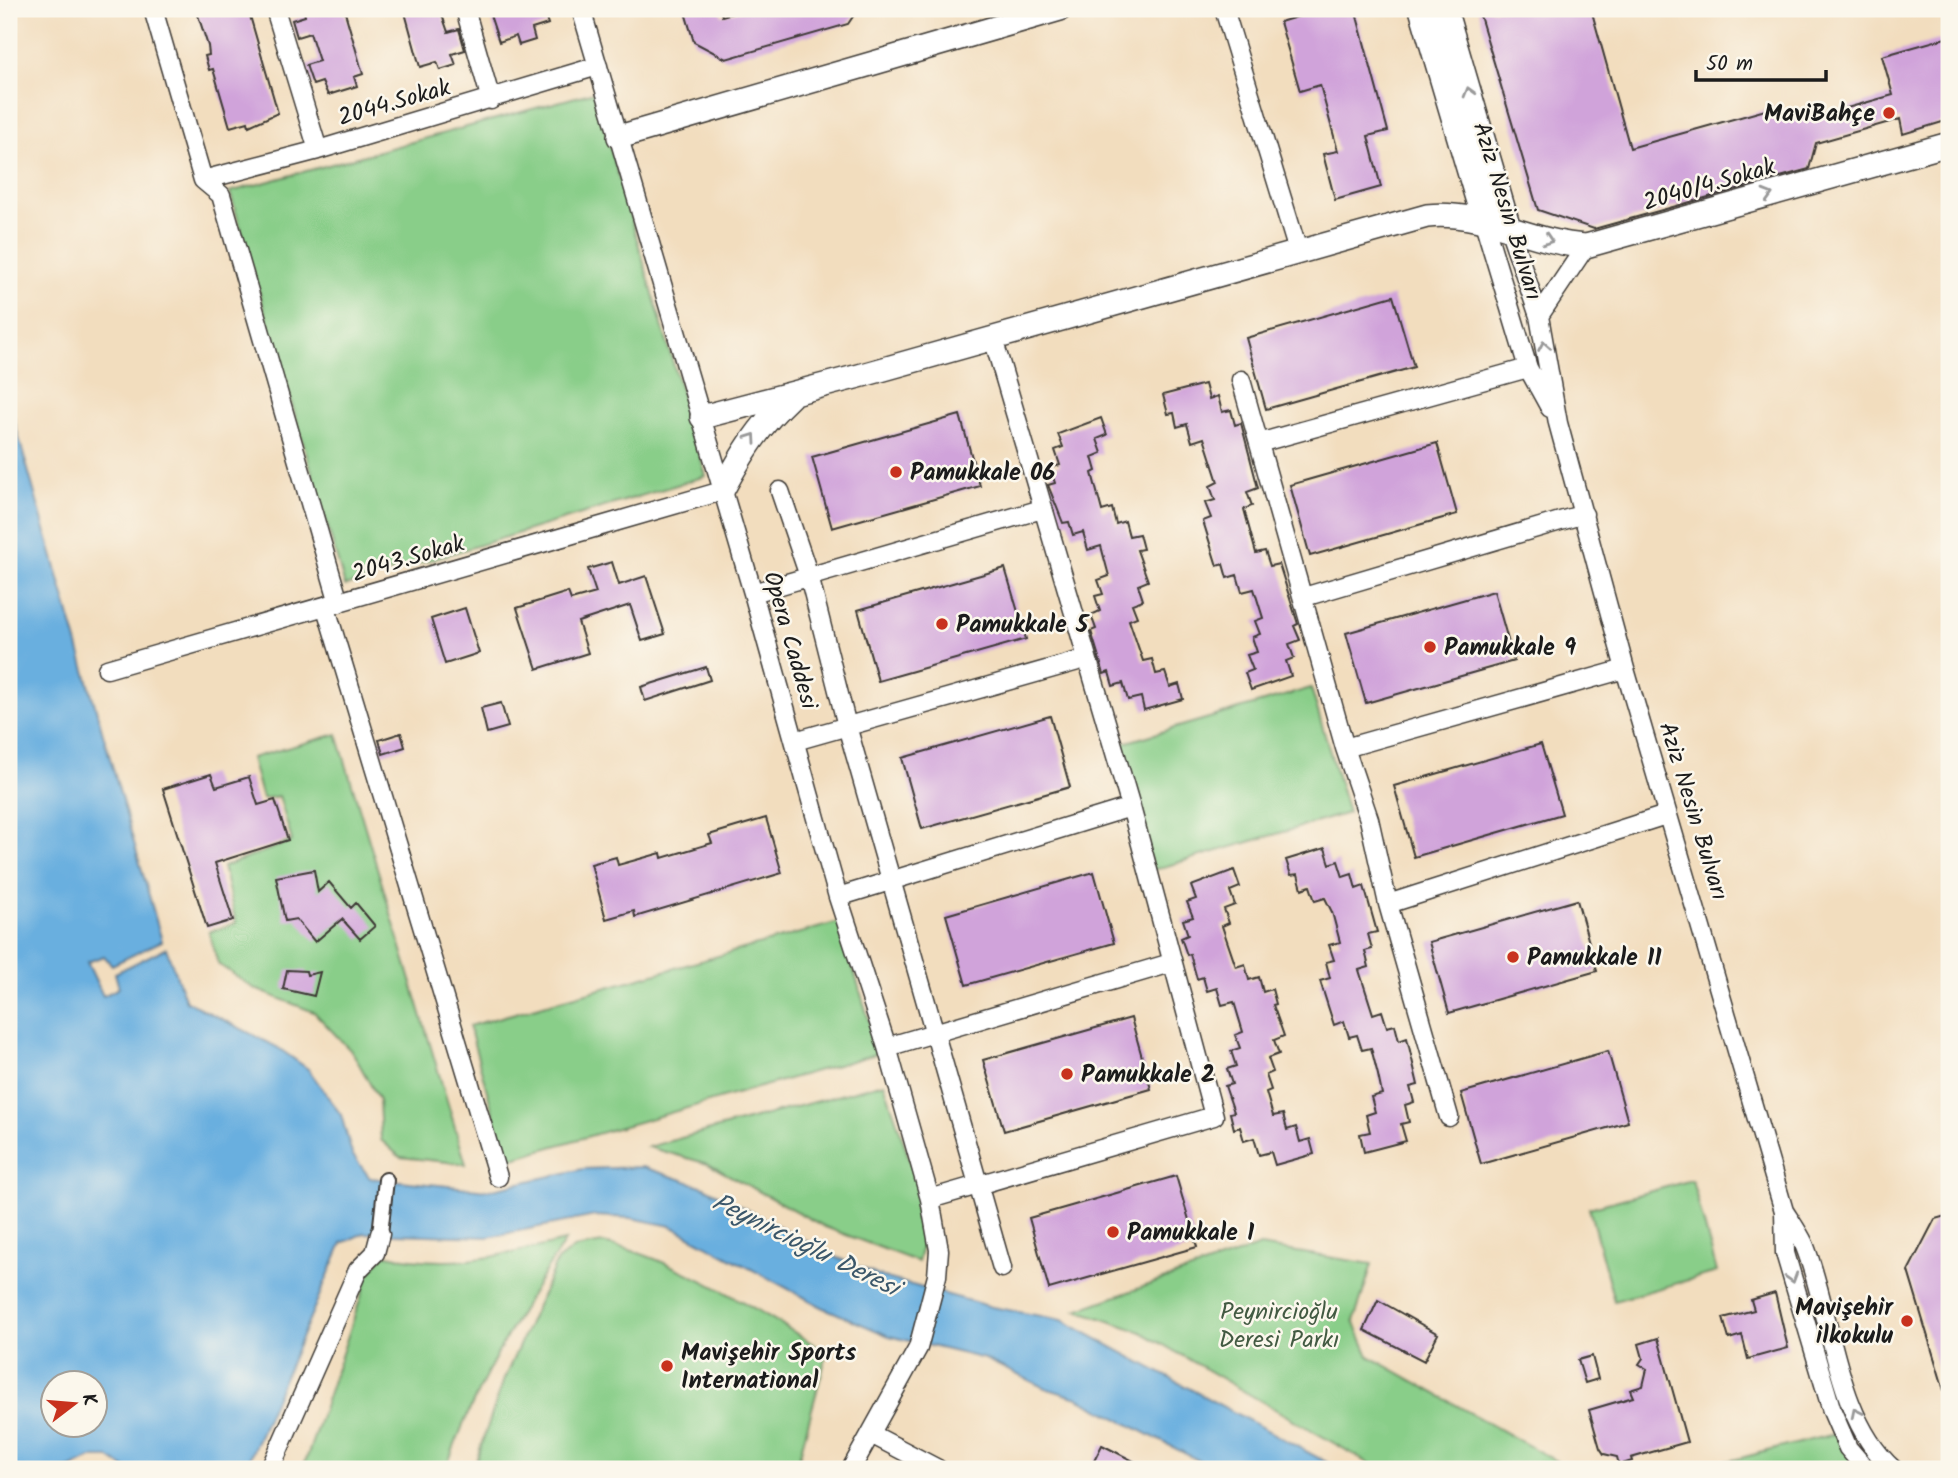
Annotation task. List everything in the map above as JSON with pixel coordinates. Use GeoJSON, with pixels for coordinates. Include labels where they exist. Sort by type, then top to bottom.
{"type":"FeatureCollection","features":[{"type":"Feature","properties":{"kind":"street"},"geometry":{"type":"LineString","coordinates":[[153,9],[203,180],[221,195],[332,606],[498,1177]]}},
{"type":"Feature","properties":{"kind":"street"},"geometry":{"type":"LineString","coordinates":[[275,9],[318,150]]}},
{"type":"Feature","properties":{"kind":"street"},"geometry":{"type":"LineString","coordinates":[[465,9],[491,100]]}},
{"type":"Feature","properties":{"kind":"street","name":"Opera Caddesi"},"geometry":{"type":"LineString","coordinates":[[581,9],[753,593],[838,897],[887,1047],[930,1199],[939,1250],[934,1287],[918,1348],[851,1469]]}},
{"type":"Feature","properties":{"kind":"street"},"geometry":{"type":"LineString","coordinates":[[619,137],[1060,9]]}},
{"type":"Feature","properties":{"kind":"street"},"geometry":{"type":"LineString","coordinates":[[1224,9],[1298,251]]}},
{"type":"Feature","properties":{"kind":"street","name":"Aziz Nesin Bulvarı"},"geometry":{"type":"LineString","coordinates":[[1422,9],[1528,368],[1558,424]]}},
{"type":"Feature","properties":{"kind":"street","name":"Aziz Nesin Bulvarı"},"geometry":{"type":"LineString","coordinates":[[1445,9],[1509,228],[1539,316],[1558,424],[1625,669],[1784,1211],[1803,1243],[1849,1399],[1877,1455],[1893,1469]]}},
{"type":"Feature","properties":{"kind":"street","name":"2044.Sokak"},"geometry":{"type":"LineString","coordinates":[[203,180],[318,150],[598,66]]}},
{"type":"Feature","properties":{"kind":"street","name":"2040/4.Sokak"},"geometry":{"type":"LineString","coordinates":[[702,417],[1427,216],[1449,214],[1483,219],[1562,244],[1586,246],[1949,144]]}},
{"type":"Feature","properties":{"kind":"street"},"geometry":{"type":"LineString","coordinates":[[1539,316],[1586,246]]}},
{"type":"Feature","properties":{"kind":"street"},"geometry":{"type":"LineString","coordinates":[[930,1199],[1214,1116],[1131,807],[993,338]]}},
{"type":"Feature","properties":{"kind":"street"},"geometry":{"type":"LineString","coordinates":[[1259,443],[1528,368]]}},
{"type":"Feature","properties":{"kind":"street"},"geometry":{"type":"LineString","coordinates":[[1241,380],[1345,748],[1369,819],[1388,904],[1448,1117]]}},
{"type":"Feature","properties":{"kind":"street"},"geometry":{"type":"LineString","coordinates":[[722,491],[749,441],[766,419],[794,393]]}},
{"type":"Feature","properties":{"kind":"street","name":"2043.Sokak"},"geometry":{"type":"LineString","coordinates":[[107,669],[722,491]]}},
{"type":"Feature","properties":{"kind":"street"},"geometry":{"type":"LineString","coordinates":[[780,491],[809,576],[847,726],[935,1032],[976,1186],[1002,1268]]}},
{"type":"Feature","properties":{"kind":"street"},"geometry":{"type":"LineString","coordinates":[[753,593],[1042,509]]}},
{"type":"Feature","properties":{"kind":"street"},"geometry":{"type":"LineString","coordinates":[[1304,597],[1584,514]]}},
{"type":"Feature","properties":{"kind":"street"},"geometry":{"type":"LineString","coordinates":[[794,741],[1086,659]]}},
{"type":"Feature","properties":{"kind":"street"},"geometry":{"type":"LineString","coordinates":[[1345,748],[1625,669]]}},
{"type":"Feature","properties":{"kind":"street"},"geometry":{"type":"LineString","coordinates":[[838,897],[1131,807]]}},
{"type":"Feature","properties":{"kind":"street"},"geometry":{"type":"LineString","coordinates":[[1388,904],[1666,815]]}},
{"type":"Feature","properties":{"kind":"street"},"geometry":{"type":"LineString","coordinates":[[887,1047],[1171,962]]}},
{"type":"Feature","properties":{"kind":"street"},"geometry":{"type":"LineString","coordinates":[[270,1469],[358,1270],[375,1253],[380,1234],[386,1180]]}},
{"type":"Feature","properties":{"kind":"street","name":"Aziz Nesin Bulvarı"},"geometry":{"type":"LineString","coordinates":[[1784,1211],[1785,1253],[1832,1411],[1848,1448],[1866,1469]]}},
{"type":"Feature","properties":{"kind":"street"},"geometry":{"type":"LineString","coordinates":[[871,1434],[938,1469]]}},
{"type":"Feature","properties":{"kind":"green space"},"geometry":{"type":"Polygon","coordinates":[[[594,92],[706,476],[345,586],[230,192],[594,92]]]}},
{"type":"Feature","properties":{"kind":"green space"},"geometry":{"type":"Polygon","coordinates":[[[1311,688],[1348,813],[1153,870],[1117,745],[1311,688]]]}},
{"type":"Feature","properties":{"kind":"green space"},"geometry":{"type":"Polygon","coordinates":[[[337,734],[466,1164],[400,1157],[381,1140],[379,1100],[353,1053],[314,1012],[255,989],[218,964],[209,932],[236,923],[223,867],[292,841],[279,796],[262,799],[251,758],[337,734]]]}},
{"type":"Feature","properties":{"kind":"green space"},"geometry":{"type":"Polygon","coordinates":[[[839,922],[879,1053],[506,1160],[469,1026],[839,922]]]}},
{"type":"Feature","properties":{"kind":"green space"},"geometry":{"type":"Polygon","coordinates":[[[884,1083],[929,1218],[918,1262],[825,1227],[708,1164],[648,1147],[884,1083]]]}},
{"type":"Feature","properties":{"kind":"green space"},"geometry":{"type":"Polygon","coordinates":[[[1692,1180],[1717,1272],[1614,1301],[1589,1208],[1692,1180]]]}},
{"type":"Feature","properties":{"kind":"green space"},"geometry":{"type":"Polygon","coordinates":[[[565,1241],[498,1352],[457,1439],[446,1469],[303,1469],[368,1276],[384,1254],[408,1259],[453,1261],[497,1256],[565,1241]]]}},
{"type":"Feature","properties":{"kind":"green space","name":"Mavişehir Sports International"},"geometry":{"type":"Polygon","coordinates":[[[603,1243],[630,1250],[688,1274],[748,1305],[827,1353],[796,1469],[473,1469],[504,1379],[557,1261],[574,1248],[603,1243]]]}},
{"type":"Feature","properties":{"kind":"green space","name":"Peynircioğlu Deresi Parkı"},"geometry":{"type":"Polygon","coordinates":[[[1260,1246],[1372,1264],[1354,1321],[1369,1356],[1570,1469],[1379,1469],[1141,1332],[1077,1310],[1260,1246]]]}},
{"type":"Feature","properties":{"kind":"green space"},"geometry":{"type":"Polygon","coordinates":[[[1841,1432],[1873,1469],[1698,1469],[1841,1432]]]}},
{"type":"Feature","properties":{"kind":"water","name":"Peynircioğlu Deresi"},"geometry":{"type":"Polygon","coordinates":[[[9,403],[162,941],[112,965],[104,956],[87,962],[103,996],[119,988],[115,973],[166,948],[186,1001],[277,1047],[308,1069],[341,1115],[352,1154],[370,1178],[488,1190],[583,1169],[643,1167],[704,1187],[834,1256],[879,1276],[992,1307],[1062,1320],[1339,1469],[1215,1469],[1078,1398],[1045,1388],[985,1359],[889,1336],[822,1307],[671,1226],[631,1218],[595,1216],[488,1237],[364,1233],[342,1243],[245,1469],[126,1469],[110,1458],[91,1458],[69,1469],[9,1469],[9,403]]]}},
{"type":"Feature","properties":{"kind":"building"},"geometry":{"type":"Polygon","coordinates":[[[196,9],[248,9],[278,113],[249,126],[248,122],[230,127],[213,69],[209,70],[205,56],[209,55],[208,46],[196,9]]]}},
{"type":"Feature","properties":{"kind":"building"},"geometry":{"type":"Polygon","coordinates":[[[344,9],[363,74],[354,77],[357,86],[328,95],[322,82],[313,85],[306,65],[319,61],[310,33],[297,37],[292,20],[305,16],[304,11],[344,9]]]}},
{"type":"Feature","properties":{"kind":"building"},"geometry":{"type":"Polygon","coordinates":[[[404,9],[440,9],[448,32],[459,29],[465,50],[452,54],[456,65],[440,70],[437,62],[420,67],[404,9]]]}},
{"type":"Feature","properties":{"kind":"building"},"geometry":{"type":"Polygon","coordinates":[[[499,9],[543,9],[548,24],[532,29],[535,40],[519,45],[516,36],[499,42],[490,15],[500,12],[499,9]]]}},
{"type":"Feature","properties":{"kind":"building"},"geometry":{"type":"Polygon","coordinates":[[[684,9],[720,9],[722,16],[746,9],[858,9],[848,24],[726,59],[694,42],[684,9]]]}},
{"type":"Feature","properties":{"kind":"building"},"geometry":{"type":"Polygon","coordinates":[[[1323,9],[1355,9],[1388,131],[1368,136],[1381,187],[1335,200],[1323,154],[1338,151],[1320,85],[1300,91],[1280,22],[1323,9]]]}},
{"type":"Feature","properties":{"kind":"building","name":"MaviBahçe"},"geometry":{"type":"Polygon","coordinates":[[[1478,9],[1591,9],[1630,148],[1776,107],[1808,119],[1893,95],[1882,56],[1949,37],[1949,120],[1903,134],[1900,119],[1816,143],[1809,169],[1594,229],[1538,210],[1478,9]]]}},
{"type":"Feature","properties":{"kind":"building"},"geometry":{"type":"Polygon","coordinates":[[[1393,296],[1414,367],[1266,409],[1246,338],[1393,296]]]}},
{"type":"Feature","properties":{"kind":"building"},"geometry":{"type":"Polygon","coordinates":[[[1205,384],[1209,399],[1218,396],[1222,412],[1231,410],[1235,425],[1241,423],[1258,488],[1247,492],[1252,506],[1244,509],[1256,553],[1265,551],[1270,566],[1279,564],[1298,624],[1294,626],[1300,640],[1289,644],[1294,658],[1286,661],[1291,676],[1251,690],[1245,673],[1253,670],[1247,655],[1257,652],[1252,637],[1260,634],[1255,621],[1263,618],[1254,589],[1242,592],[1237,575],[1227,578],[1223,564],[1217,566],[1203,521],[1211,518],[1205,503],[1215,500],[1210,486],[1218,482],[1204,438],[1192,442],[1187,424],[1177,427],[1174,413],[1168,414],[1163,395],[1205,384]]]}},
{"type":"Feature","properties":{"kind":"building","name":"Pamukkale 06"},"geometry":{"type":"Polygon","coordinates":[[[960,415],[980,486],[832,528],[812,457],[960,415]]]}},
{"type":"Feature","properties":{"kind":"building"},"geometry":{"type":"Polygon","coordinates":[[[1101,418],[1107,435],[1097,439],[1102,453],[1092,457],[1096,471],[1092,473],[1102,511],[1112,508],[1116,524],[1125,521],[1129,536],[1139,534],[1143,549],[1137,550],[1148,581],[1138,585],[1143,600],[1132,604],[1137,617],[1129,620],[1143,661],[1152,659],[1156,674],[1165,672],[1170,687],[1179,684],[1183,699],[1144,710],[1141,697],[1128,700],[1123,683],[1113,686],[1109,672],[1104,674],[1091,631],[1096,629],[1091,615],[1100,611],[1095,596],[1103,594],[1098,580],[1109,576],[1101,546],[1088,550],[1083,532],[1073,535],[1069,522],[1063,523],[1048,485],[1055,483],[1050,468],[1060,465],[1055,450],[1063,447],[1058,434],[1101,418]]]}},
{"type":"Feature","properties":{"kind":"building"},"geometry":{"type":"Polygon","coordinates":[[[1437,443],[1457,514],[1310,556],[1290,485],[1437,443]]]}},
{"type":"Feature","properties":{"kind":"building"},"geometry":{"type":"Polygon","coordinates":[[[612,562],[619,585],[646,576],[665,634],[642,641],[630,605],[578,622],[588,653],[537,669],[517,608],[568,592],[571,600],[596,593],[588,569],[612,562]]]}},
{"type":"Feature","properties":{"kind":"building","name":"Pamukkale 5"},"geometry":{"type":"Polygon","coordinates":[[[1005,568],[1026,639],[878,681],[858,610],[1005,568]]]}},
{"type":"Feature","properties":{"kind":"building","name":"Pamukkale 9"},"geometry":{"type":"Polygon","coordinates":[[[1494,591],[1514,661],[1366,703],[1346,633],[1494,591]]]}},
{"type":"Feature","properties":{"kind":"building"},"geometry":{"type":"Polygon","coordinates":[[[465,608],[479,653],[445,664],[431,619],[465,608]]]}},
{"type":"Feature","properties":{"kind":"building"},"geometry":{"type":"Polygon","coordinates":[[[706,667],[710,680],[645,701],[641,687],[706,667]]]}},
{"type":"Feature","properties":{"kind":"building"},"geometry":{"type":"Polygon","coordinates":[[[501,703],[508,727],[487,733],[481,708],[501,703]]]}},
{"type":"Feature","properties":{"kind":"building"},"geometry":{"type":"Polygon","coordinates":[[[1050,716],[1070,787],[922,829],[902,758],[1050,716]]]}},
{"type":"Feature","properties":{"kind":"building"},"geometry":{"type":"Polygon","coordinates":[[[401,733],[405,747],[383,754],[379,740],[401,733]]]}},
{"type":"Feature","properties":{"kind":"building"},"geometry":{"type":"Polygon","coordinates":[[[1541,744],[1562,814],[1414,857],[1394,786],[1541,744]]]}},
{"type":"Feature","properties":{"kind":"building"},"geometry":{"type":"Polygon","coordinates":[[[211,774],[216,787],[249,777],[258,805],[275,800],[288,840],[215,863],[233,920],[207,928],[163,789],[211,774]]]}},
{"type":"Feature","properties":{"kind":"building"},"geometry":{"type":"Polygon","coordinates":[[[766,818],[782,873],[635,917],[634,911],[606,919],[591,864],[616,857],[618,865],[661,853],[662,858],[712,843],[709,835],[766,818]]]}},
{"type":"Feature","properties":{"kind":"building"},"geometry":{"type":"Polygon","coordinates":[[[1325,848],[1330,864],[1338,861],[1343,877],[1352,874],[1356,889],[1364,886],[1377,932],[1368,934],[1372,949],[1365,951],[1369,967],[1359,970],[1373,1014],[1382,1011],[1387,1027],[1395,1025],[1399,1041],[1407,1038],[1418,1085],[1410,1087],[1414,1102],[1405,1105],[1409,1122],[1401,1124],[1406,1141],[1364,1152],[1360,1134],[1370,1132],[1366,1115],[1375,1112],[1371,1097],[1382,1094],[1371,1048],[1362,1050],[1357,1035],[1349,1037],[1344,1021],[1334,1025],[1320,981],[1330,978],[1326,962],[1334,960],[1329,945],[1340,942],[1332,912],[1325,898],[1315,901],[1310,886],[1302,889],[1298,874],[1291,875],[1286,860],[1325,848]]]}},
{"type":"Feature","properties":{"kind":"building"},"geometry":{"type":"Polygon","coordinates":[[[314,870],[318,892],[329,882],[351,908],[356,903],[375,926],[360,939],[342,919],[315,942],[296,919],[285,921],[276,877],[314,870]]]}},
{"type":"Feature","properties":{"kind":"building"},"geometry":{"type":"Polygon","coordinates":[[[1234,870],[1240,887],[1230,891],[1235,905],[1224,909],[1229,923],[1222,926],[1236,967],[1245,964],[1249,980],[1259,977],[1263,992],[1272,989],[1276,1004],[1273,1005],[1284,1036],[1274,1040],[1279,1054],[1268,1058],[1273,1072],[1266,1075],[1271,1090],[1266,1092],[1273,1116],[1283,1114],[1287,1130],[1296,1127],[1300,1142],[1310,1139],[1314,1154],[1275,1165],[1271,1152],[1259,1155],[1254,1138],[1244,1141],[1240,1127],[1234,1129],[1230,1113],[1234,1112],[1225,1086],[1232,1084],[1227,1069],[1236,1066],[1231,1051],[1240,1048],[1235,1035],[1243,1032],[1234,1002],[1222,1005],[1217,988],[1207,991],[1203,977],[1197,979],[1190,954],[1187,955],[1181,938],[1188,935],[1183,920],[1193,917],[1187,902],[1196,899],[1191,886],[1234,870]]]}},
{"type":"Feature","properties":{"kind":"building"},"geometry":{"type":"Polygon","coordinates":[[[1094,872],[1114,943],[966,985],[946,915],[1094,872]]]}},
{"type":"Feature","properties":{"kind":"building","name":"Pamukkale 11"},"geometry":{"type":"Polygon","coordinates":[[[1577,900],[1597,971],[1449,1013],[1429,942],[1577,900]]]}},
{"type":"Feature","properties":{"kind":"building"},"geometry":{"type":"Polygon","coordinates":[[[287,970],[306,971],[307,975],[320,972],[314,996],[283,989],[287,970]]]}},
{"type":"Feature","properties":{"kind":"building","name":"Pamukkale 2"},"geometry":{"type":"Polygon","coordinates":[[[1131,1018],[1151,1089],[1004,1131],[983,1060],[1131,1018]]]}},
{"type":"Feature","properties":{"kind":"building"},"geometry":{"type":"Polygon","coordinates":[[[1608,1051],[1628,1122],[1481,1164],[1461,1093],[1608,1051]]]}},
{"type":"Feature","properties":{"kind":"building","name":"Pamukkale 1"},"geometry":{"type":"Polygon","coordinates":[[[1176,1176],[1197,1247],[1049,1289],[1029,1218],[1176,1176]]]}},
{"type":"Feature","properties":{"kind":"building"},"geometry":{"type":"Polygon","coordinates":[[[1949,1215],[1949,1396],[1946,1397],[1908,1271],[1935,1219],[1949,1215]]]}},
{"type":"Feature","properties":{"kind":"building"},"geometry":{"type":"Polygon","coordinates":[[[1775,1293],[1788,1348],[1748,1359],[1742,1335],[1729,1339],[1723,1318],[1754,1310],[1751,1300],[1775,1293]]]}},
{"type":"Feature","properties":{"kind":"building"},"geometry":{"type":"Polygon","coordinates":[[[1378,1300],[1438,1334],[1424,1361],[1364,1330],[1378,1300]]]}},
{"type":"Feature","properties":{"kind":"building"},"geometry":{"type":"Polygon","coordinates":[[[1658,1338],[1687,1442],[1631,1458],[1632,1461],[1619,1465],[1617,1457],[1604,1454],[1600,1448],[1589,1410],[1633,1397],[1630,1390],[1643,1386],[1647,1369],[1639,1364],[1643,1358],[1639,1344],[1658,1338]]]}},
{"type":"Feature","properties":{"kind":"building"},"geometry":{"type":"Polygon","coordinates":[[[1592,1356],[1598,1379],[1585,1383],[1578,1360],[1592,1356]]]}},
{"type":"Feature","properties":{"kind":"building"},"geometry":{"type":"Polygon","coordinates":[[[1102,1445],[1149,1469],[1090,1469],[1102,1445]]]}},
{"type":"Feature","properties":{"kind":"place","name":"MaviBahçe"},"geometry":{"type":"Point","coordinates":[1889,113]}},
{"type":"Feature","properties":{"kind":"place","name":"Pamukkale 06"},"geometry":{"type":"Point","coordinates":[896,472]}},
{"type":"Feature","properties":{"kind":"place","name":"Pamukkale 5"},"geometry":{"type":"Point","coordinates":[942,624]}},
{"type":"Feature","properties":{"kind":"place","name":"Pamukkale 9"},"geometry":{"type":"Point","coordinates":[1430,647]}},
{"type":"Feature","properties":{"kind":"place","name":"Pamukkale 11"},"geometry":{"type":"Point","coordinates":[1513,957]}},
{"type":"Feature","properties":{"kind":"place","name":"Pamukkale 2"},"geometry":{"type":"Point","coordinates":[1067,1074]}},
{"type":"Feature","properties":{"kind":"place","name":"Pamukkale 1"},"geometry":{"type":"Point","coordinates":[1113,1232]}},
{"type":"Feature","properties":{"kind":"place","name":"Mavişehir ilkokulu"},"geometry":{"type":"Point","coordinates":[1907,1321]}},
{"type":"Feature","properties":{"kind":"place","name":"Mavişehir Sports International"},"geometry":{"type":"Point","coordinates":[667,1366]}}]}
